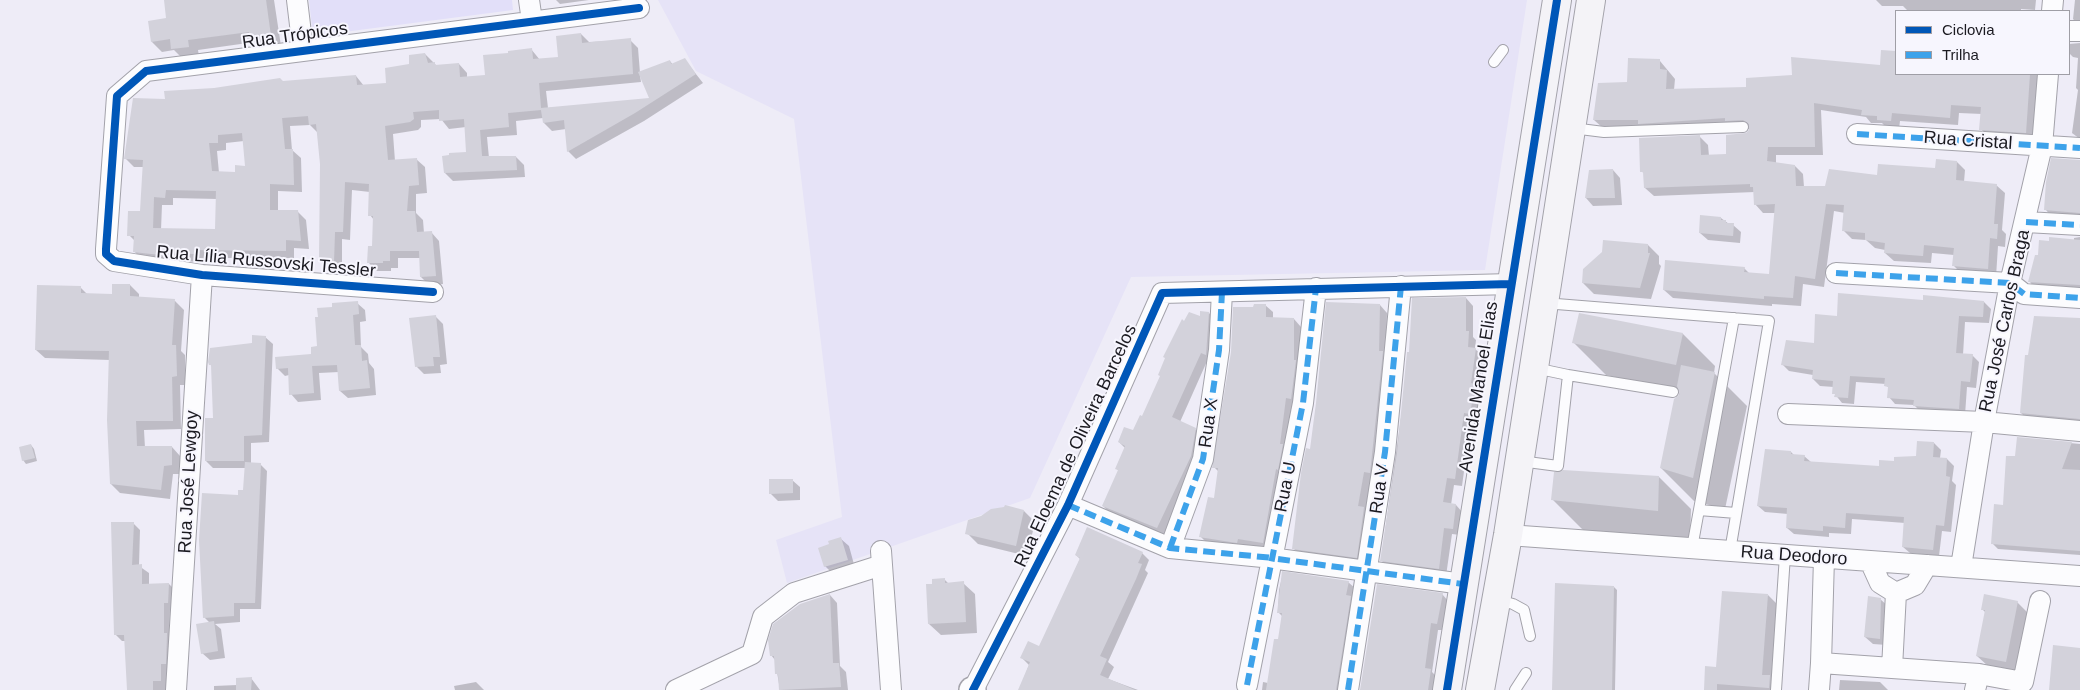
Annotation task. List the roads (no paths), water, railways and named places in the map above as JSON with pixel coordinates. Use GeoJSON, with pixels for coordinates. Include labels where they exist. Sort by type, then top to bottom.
{"type":"FeatureCollection","features":[{"type":"Feature","properties":{"kind":"main road","name":"Avenida Manoel Elias"},"geometry":{"type":"LineString","coordinates":[[1447,690],[1558,0]]}},
{"type":"Feature","properties":{"kind":"main road"},"geometry":{"type":"LineString","coordinates":[[1480,690],[1508,535],[1592,0]]}},
{"type":"Feature","properties":{"kind":"main road"},"geometry":{"type":"LineString","coordinates":[[1501,353],[1532,373]]}},
{"type":"Feature","properties":{"kind":"main road"},"geometry":{"type":"LineString","coordinates":[[1495,387],[1532,373]]}},
{"type":"Feature","properties":{"kind":"street"},"geometry":{"type":"LineString","coordinates":[[297,0],[303,50]]}},
{"type":"Feature","properties":{"kind":"street"},"geometry":{"type":"LineString","coordinates":[[529,0],[532,21]]}},
{"type":"Feature","properties":{"kind":"street","name":"Rua Trópicos"},"geometry":{"type":"LineString","coordinates":[[106,249],[117,96],[146,71],[639,8]]}},
{"type":"Feature","properties":{"kind":"street","name":"Rua José Carlos Braga"},"geometry":{"type":"LineString","coordinates":[[1960,568],[1984,422],[2010,283],[2026,222],[2042,146],[2048,75]]}},
{"type":"Feature","properties":{"kind":"street","name":"Rua Cristal"},"geometry":{"type":"LineString","coordinates":[[1857,134],[2080,148]]}},
{"type":"Feature","properties":{"kind":"street"},"geometry":{"type":"LineString","coordinates":[[2026,222],[2080,225]]}},
{"type":"Feature","properties":{"kind":"street","name":"Rua Lília Russovski Tessler"},"geometry":{"type":"LineString","coordinates":[[106,249],[106,254],[114,261],[202,275],[433,292]]}},
{"type":"Feature","properties":{"kind":"street"},"geometry":{"type":"LineString","coordinates":[[1836,273],[2010,283],[2024,294],[2080,298]]}},
{"type":"Feature","properties":{"kind":"street","name":"Rua José Lewgoy"},"geometry":{"type":"LineString","coordinates":[[176,690],[202,275]]}},
{"type":"Feature","properties":{"kind":"street"},"geometry":{"type":"LineString","coordinates":[[1222,292],[1511,284]]}},
{"type":"Feature","properties":{"kind":"street","name":"Rua V"},"geometry":{"type":"LineString","coordinates":[[1348,690],[1385,452],[1401,286]]}},
{"type":"Feature","properties":{"kind":"street","name":"Rua U"},"geometry":{"type":"LineString","coordinates":[[1246,685],[1276,559],[1303,403],[1316,288]]}},
{"type":"Feature","properties":{"kind":"street","name":"Rua Eloema de Oliveira Barcelos"},"geometry":{"type":"LineString","coordinates":[[973,690],[1068,505],[1162,293],[1222,292]]}},
{"type":"Feature","properties":{"kind":"street","name":"Rua X"},"geometry":{"type":"LineString","coordinates":[[1170,548],[1204,459],[1219,350],[1222,292]]}},
{"type":"Feature","properties":{"kind":"street"},"geometry":{"type":"LineString","coordinates":[[1788,414],[1984,422],[2080,431]]}},
{"type":"Feature","properties":{"kind":"street"},"geometry":{"type":"LineString","coordinates":[[1068,505],[1170,548],[1276,559],[1463,584]]}},
{"type":"Feature","properties":{"kind":"street","name":"Rua Deodoro"},"geometry":{"type":"LineString","coordinates":[[1508,535],[2080,576]]}},
{"type":"Feature","properties":{"kind":"street"},"geometry":{"type":"LineString","coordinates":[[676,690],[752,654],[763,617],[794,594],[881,558],[892,690]]}},
{"type":"Feature","properties":{"kind":"street"},"geometry":{"type":"LineString","coordinates":[[1819,690],[1824,558]]}},
{"type":"Feature","properties":{"kind":"street"},"geometry":{"type":"LineString","coordinates":[[1870,561],[1880,583],[1896,594]]}},
{"type":"Feature","properties":{"kind":"street"},"geometry":{"type":"LineString","coordinates":[[1896,594],[1915,585],[1927,565]]}},
{"type":"Feature","properties":{"kind":"street"},"geometry":{"type":"LineString","coordinates":[[1892,668],[1896,594]]}},
{"type":"Feature","properties":{"kind":"street"},"geometry":{"type":"LineString","coordinates":[[1821,663],[1892,668],[1977,682],[2023,682],[2040,601]]}},
{"type":"Feature","properties":{"kind":"lane"},"geometry":{"type":"LineString","coordinates":[[1494,62],[1503,50]]}},
{"type":"Feature","properties":{"kind":"lane"},"geometry":{"type":"LineString","coordinates":[[1571,128],[1604,132],[1743,127]]}},
{"type":"Feature","properties":{"kind":"lane"},"geometry":{"type":"LineString","coordinates":[[1543,303],[1769,321],[1730,551]]}},
{"type":"Feature","properties":{"kind":"lane"},"geometry":{"type":"LineString","coordinates":[[1692,548],[1734,318]]}},
{"type":"Feature","properties":{"kind":"lane"},"geometry":{"type":"LineString","coordinates":[[1532,373],[1568,375],[1673,392]]}},
{"type":"Feature","properties":{"kind":"lane"},"geometry":{"type":"LineString","coordinates":[[1519,461],[1558,466],[1568,375]]}},
{"type":"Feature","properties":{"kind":"lane"},"geometry":{"type":"LineString","coordinates":[[1699,510],[1736,513]]}},
{"type":"Feature","properties":{"kind":"lane"},"geometry":{"type":"LineString","coordinates":[[1776,690],[1785,555]]}},
{"type":"Feature","properties":{"kind":"lane"},"geometry":{"type":"LineString","coordinates":[[1497,600],[1524,610],[1530,636]]}},
{"type":"Feature","properties":{"kind":"lane"},"geometry":{"type":"LineString","coordinates":[[1515,690],[1526,673]]}}]}
